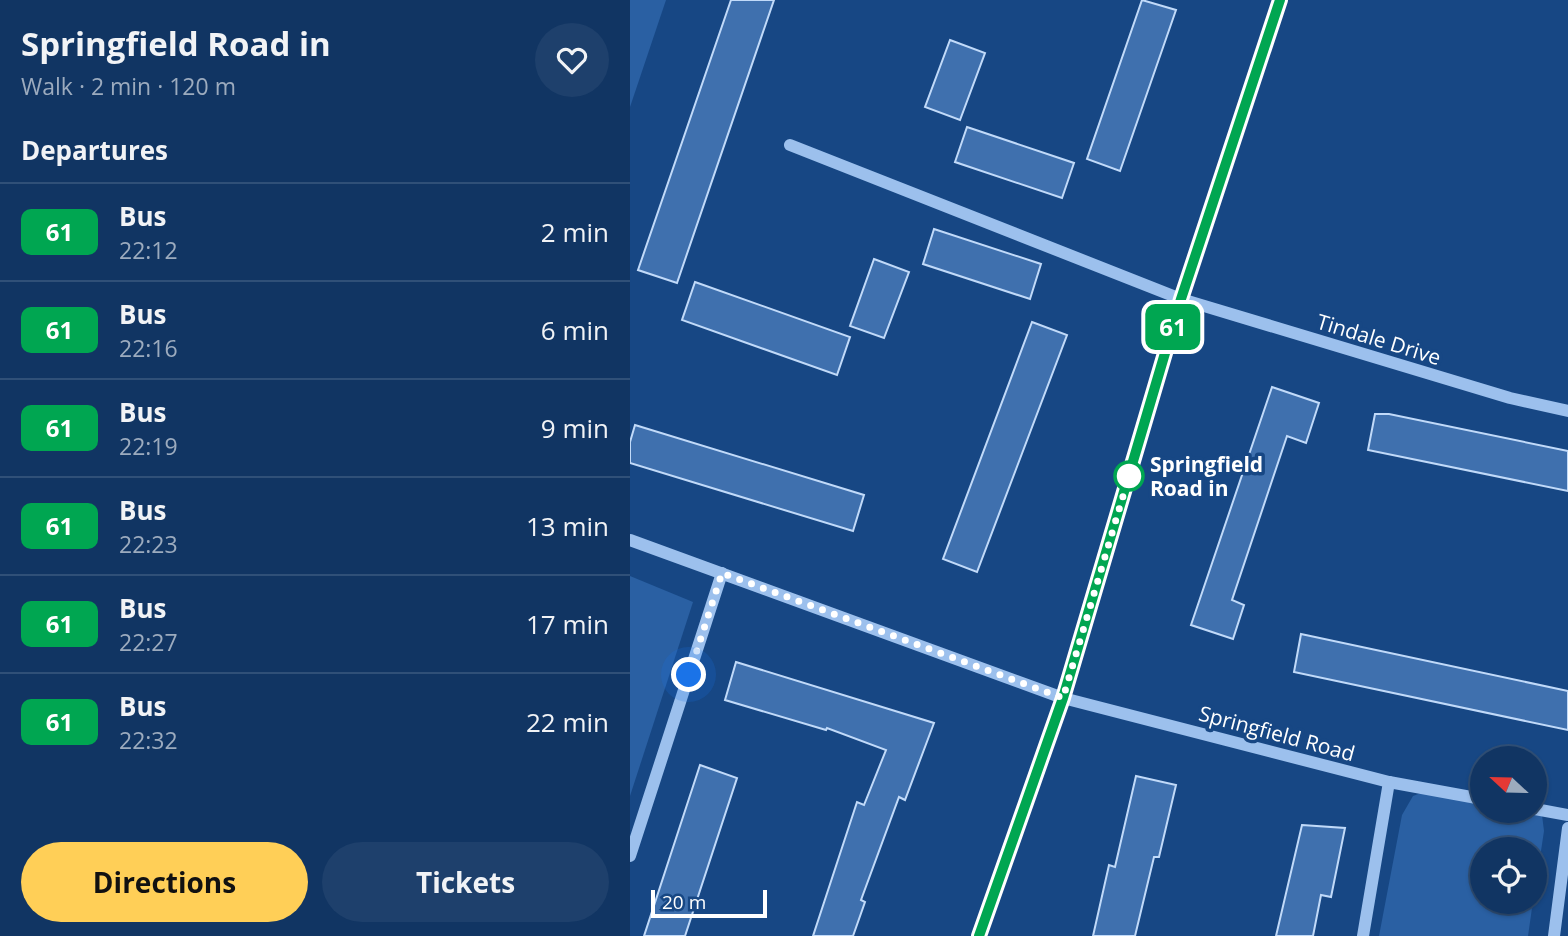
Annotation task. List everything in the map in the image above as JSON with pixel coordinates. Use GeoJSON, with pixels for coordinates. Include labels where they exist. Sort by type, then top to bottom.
{"type":"FeatureCollection","features":[{"type":"Feature","properties":{"kind":"street"},"geometry":{"type":"LineString","coordinates":[[979,936],[1063,698],[1181,299],[1280,0]]}},
{"type":"Feature","properties":{"kind":"street","name":"Tindale Drive"},"geometry":{"type":"LineString","coordinates":[[790,145],[1181,299],[1510,398],[1568,411]]}},
{"type":"Feature","properties":{"kind":"street","name":"Springfield Road"},"geometry":{"type":"LineString","coordinates":[[630,540],[1063,698],[1389,782],[1470,797]]}},
{"type":"Feature","properties":{"kind":"street"},"geometry":{"type":"LineString","coordinates":[[630,856],[722,573]]}},
{"type":"Feature","properties":{"kind":"street"},"geometry":{"type":"LineString","coordinates":[[1363,936],[1389,782]]}},
{"type":"Feature","properties":{"kind":"street"},"geometry":{"type":"LineString","coordinates":[[1547,811],[1568,815]]}},
{"type":"Feature","properties":{"kind":"street"},"geometry":{"type":"LineString","coordinates":[[1554,936],[1568,828]]}},
{"type":"Feature","properties":{"kind":"shaded area"},"geometry":{"type":"Polygon","coordinates":[[[630,0],[666,0],[630,107],[630,0]]]}},
{"type":"Feature","properties":{"kind":"shaded area"},"geometry":{"type":"Polygon","coordinates":[[[630,576],[693,602],[630,796],[630,576]]]}},
{"type":"Feature","properties":{"kind":"shaded area"},"geometry":{"type":"Polygon","coordinates":[[[1429,790],[1470,796],[1470,823],[1543,823],[1543,837],[1470,837],[1470,914],[1531,914],[1528,936],[1379,936],[1402,815],[1413,796],[1429,790]]]}},
{"type":"Feature","properties":{"kind":"building"},"geometry":{"type":"Polygon","coordinates":[[[731,0],[774,0],[677,283],[638,270],[731,0]]]}},
{"type":"Feature","properties":{"kind":"building"},"geometry":{"type":"Polygon","coordinates":[[[1142,0],[1176,10],[1120,171],[1087,159],[1142,0]]]}},
{"type":"Feature","properties":{"kind":"building"},"geometry":{"type":"Polygon","coordinates":[[[950,40],[985,53],[960,120],[925,107],[950,40]]]}},
{"type":"Feature","properties":{"kind":"building"},"geometry":{"type":"Polygon","coordinates":[[[967,127],[1074,163],[1062,198],[955,162],[967,127]]]}},
{"type":"Feature","properties":{"kind":"building"},"geometry":{"type":"Polygon","coordinates":[[[934,229],[1041,264],[1030,299],[923,264],[934,229]]]}},
{"type":"Feature","properties":{"kind":"building"},"geometry":{"type":"Polygon","coordinates":[[[874,259],[909,272],[884,338],[850,326],[874,259]]]}},
{"type":"Feature","properties":{"kind":"building"},"geometry":{"type":"Polygon","coordinates":[[[695,282],[850,337],[837,375],[682,320],[695,282]]]}},
{"type":"Feature","properties":{"kind":"building"},"geometry":{"type":"Polygon","coordinates":[[[1032,322],[1067,335],[977,572],[943,559],[1032,322]]]}},
{"type":"Feature","properties":{"kind":"building"},"geometry":{"type":"Polygon","coordinates":[[[1272,387],[1319,403],[1306,443],[1287,436],[1232,600],[1244,605],[1233,639],[1191,625],[1272,387]]]}},
{"type":"Feature","properties":{"kind":"building"},"geometry":{"type":"Polygon","coordinates":[[[1375,414],[1389,414],[1568,451],[1568,491],[1368,450],[1375,414]]]}},
{"type":"Feature","properties":{"kind":"building"},"geometry":{"type":"Polygon","coordinates":[[[635,425],[864,495],[853,531],[630,463],[630,442],[635,425]]]}},
{"type":"Feature","properties":{"kind":"building"},"geometry":{"type":"Polygon","coordinates":[[[1301,634],[1568,691],[1568,730],[1294,672],[1301,634]]]}},
{"type":"Feature","properties":{"kind":"building"},"geometry":{"type":"Polygon","coordinates":[[[736,662],[934,723],[905,800],[899,797],[861,900],[865,902],[853,936],[813,936],[857,802],[864,805],[886,750],[827,728],[826,730],[725,700],[736,662]]]}},
{"type":"Feature","properties":{"kind":"building"},"geometry":{"type":"Polygon","coordinates":[[[700,765],[737,778],[685,936],[644,936],[700,765]]]}},
{"type":"Feature","properties":{"kind":"building"},"geometry":{"type":"Polygon","coordinates":[[[1136,776],[1176,785],[1159,857],[1154,857],[1135,936],[1093,936],[1109,865],[1115,867],[1136,776]]]}},
{"type":"Feature","properties":{"kind":"building"},"geometry":{"type":"Polygon","coordinates":[[[1302,825],[1345,828],[1331,897],[1321,895],[1313,936],[1276,936],[1302,825]]]}},
{"type":"Feature","properties":{"kind":"bus line","name":"61"},"geometry":{"type":"LineString","coordinates":[[979,936],[1063,698],[1181,299],[1280,0]]}},
{"type":"Feature","properties":{"kind":"place","name":"Springfield Road in"},"geometry":{"type":"Point","coordinates":[1129,476]}},
{"type":"Feature","properties":{"kind":"route"},"geometry":{"type":"LineString","coordinates":[[689,675],[722,573],[1063,698],[1129,476]]}}]}
